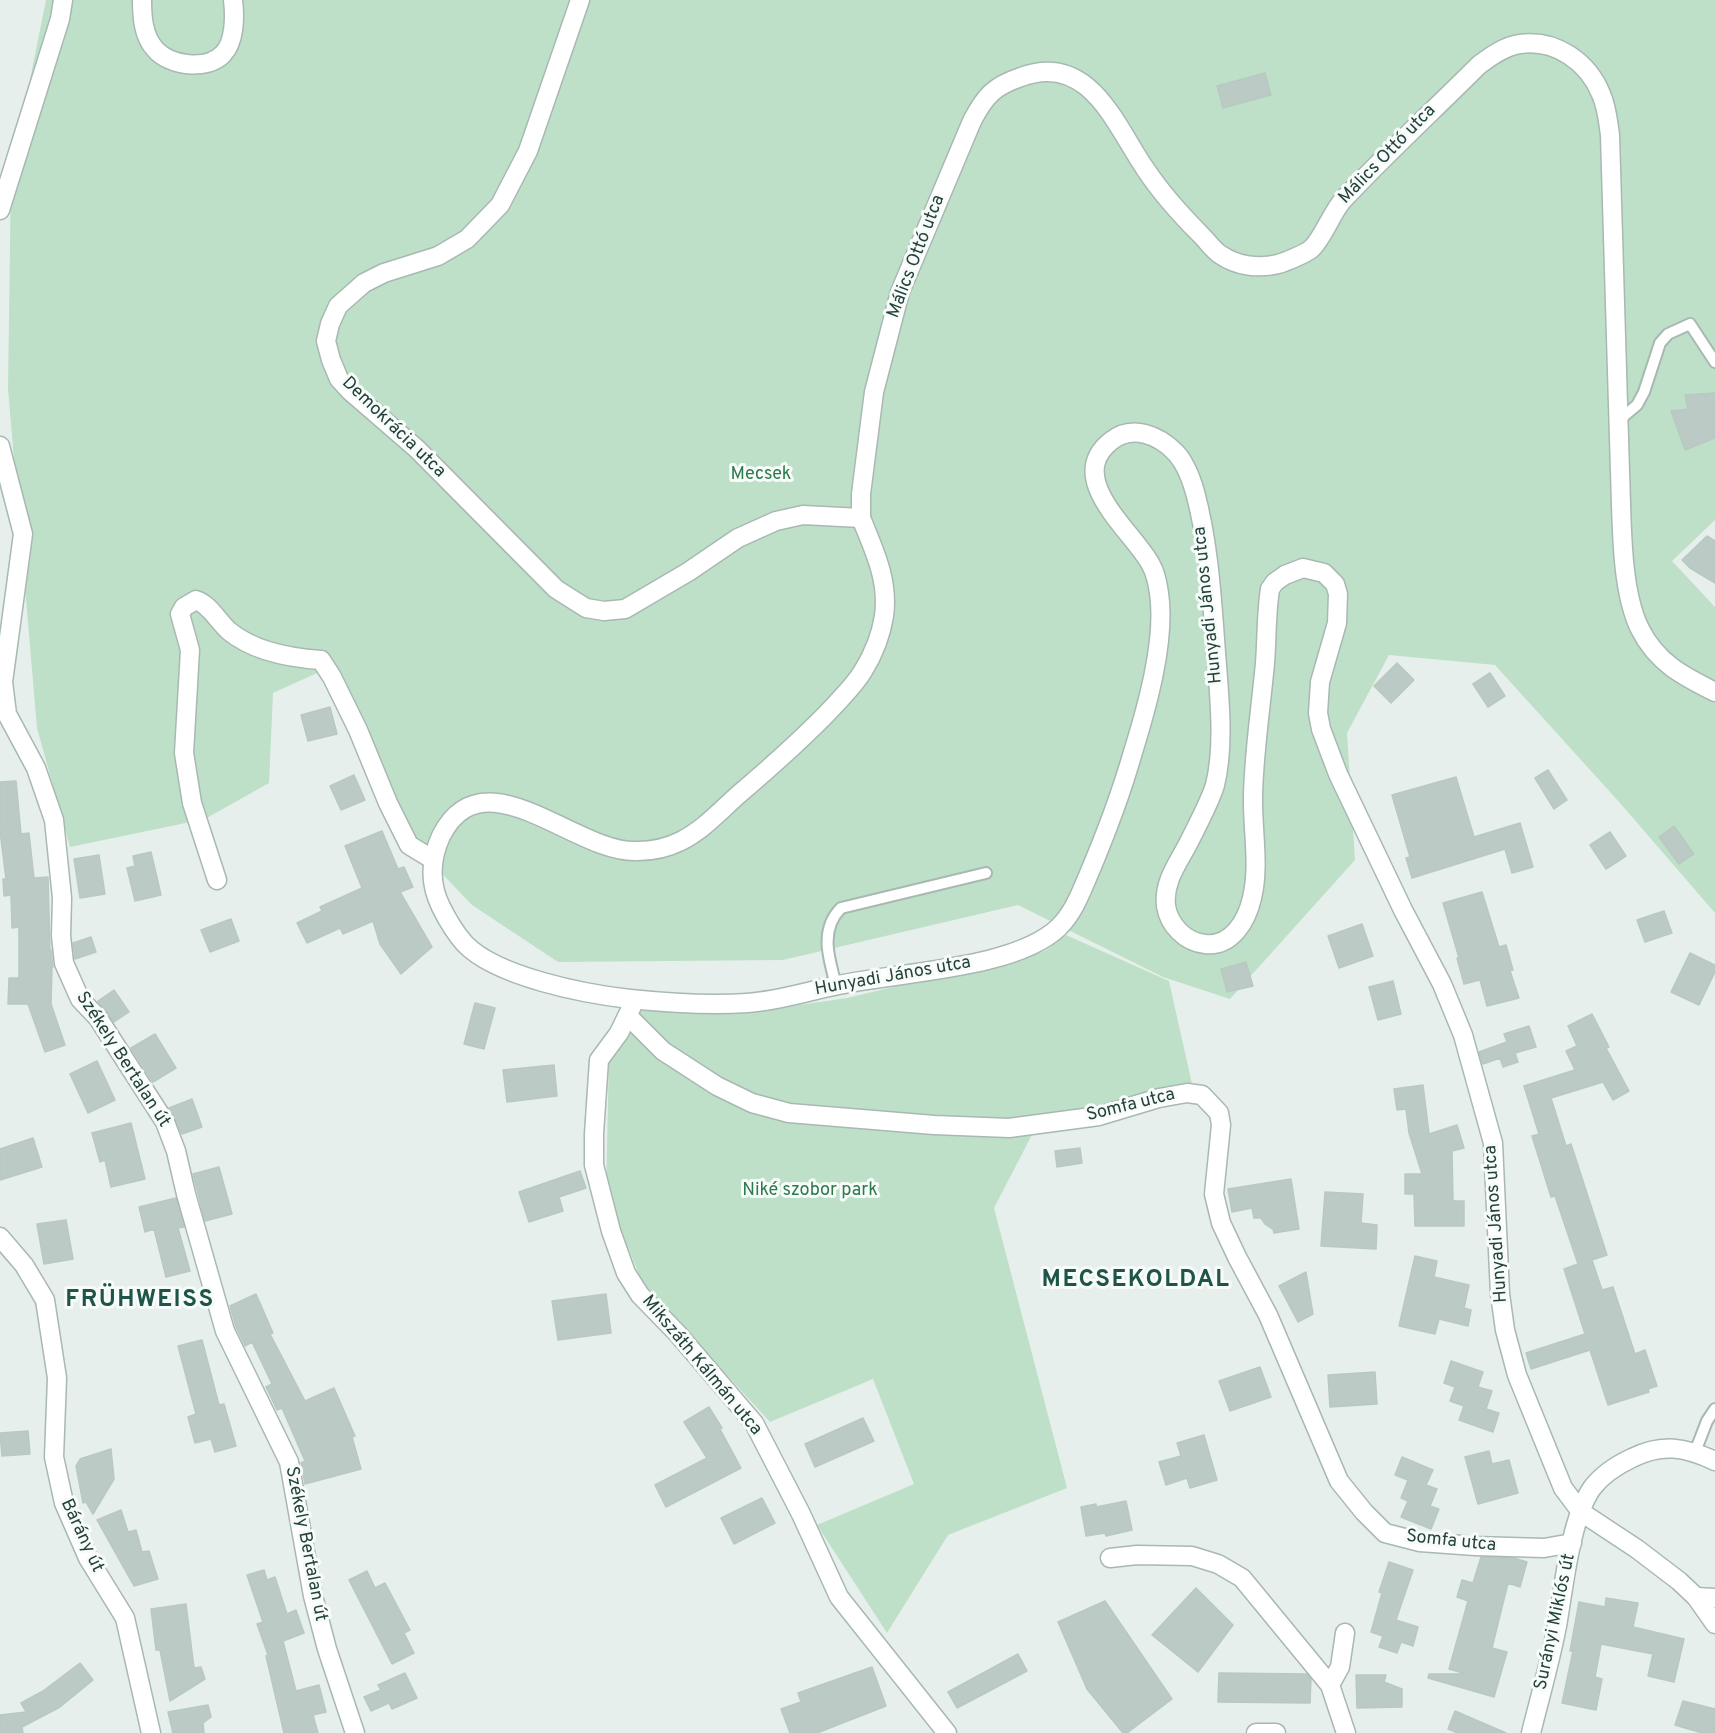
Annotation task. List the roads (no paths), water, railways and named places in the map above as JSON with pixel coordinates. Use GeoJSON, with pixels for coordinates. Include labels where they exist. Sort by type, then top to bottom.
{"type":"FeatureCollection","features":[{"type":"Feature","properties":{"kind":"street"},"geometry":{"type":"LineString","coordinates":[[0,210],[60,19],[63,0]]}},
{"type":"Feature","properties":{"kind":"street"},"geometry":{"type":"LineString","coordinates":[[142,0],[146,33],[154,48],[163,56],[188,65],[208,63],[222,56],[228,46],[235,15],[233,0]]}},
{"type":"Feature","properties":{"kind":"street","name":"Demokrácia utca"},"geometry":{"type":"LineString","coordinates":[[580,0],[528,151],[500,205],[467,239],[438,256],[384,273],[364,283],[338,306],[326,341],[339,379],[417,449],[555,589],[586,608],[604,611],[625,609],[688,572],[738,538],[776,520],[803,515],[861,518]]}},
{"type":"Feature","properties":{"kind":"street","name":"Málics Ottó utca"},"geometry":{"type":"LineString","coordinates":[[861,518],[861,494],[874,392],[900,292],[981,104],[994,89],[1028,74],[1041,72],[1057,73],[1075,79],[1091,89],[1107,106],[1144,168],[1166,198],[1188,222],[1220,255],[1242,264],[1262,267],[1279,264],[1311,249],[1342,202],[1479,65],[1507,48],[1527,44],[1544,45],[1572,56],[1594,79],[1607,113],[1610,135],[1618,422],[1626,583],[1632,611],[1640,630],[1666,663],[1689,680],[1715,692]]}},
{"type":"Feature","properties":{"kind":"street","name":"Hunyadi János utca"},"geometry":{"type":"LineString","coordinates":[[861,518],[879,560],[885,598],[883,622],[873,654],[861,676],[809,733],[701,828],[678,843],[640,852],[621,851],[602,847],[528,811],[506,804],[485,802],[472,806],[451,821],[442,834],[432,859],[433,882],[439,903],[469,948],[495,964],[562,988],[632,1008],[755,1003],[836,985],[991,960],[1047,938],[1068,918],[1098,852],[1133,752],[1151,686],[1160,628],[1158,586],[1150,562],[1109,510],[1099,492],[1095,477],[1096,463],[1110,441],[1120,435],[1135,431],[1159,439],[1172,448],[1183,461],[1196,495],[1208,559],[1221,736],[1215,786],[1167,885],[1167,912],[1171,923],[1193,941],[1215,944],[1225,941],[1238,930],[1252,900],[1253,792],[1269,590],[1275,582],[1293,571],[1304,568],[1324,573],[1335,584],[1338,605],[1337,623],[1320,682],[1318,699],[1321,729],[1348,796],[1442,984],[1463,1035],[1493,1143],[1500,1294],[1505,1330],[1517,1375],[1563,1488],[1581,1512],[1637,1549],[1679,1581],[1696,1597],[1715,1624]]}},
{"type":"Feature","properties":{"kind":"street","name":"Székely Bertalan út"},"geometry":{"type":"LineString","coordinates":[[0,446],[23,534],[3,682],[7,714],[36,768],[54,820],[61,887],[61,936],[64,963],[80,999],[98,1018],[165,1122],[176,1151],[225,1331],[289,1462],[313,1596],[327,1649],[355,1733]]}},
{"type":"Feature","properties":{"kind":"street"},"geometry":{"type":"LineString","coordinates":[[216,880],[192,803],[184,753],[190,650],[180,614],[184,607],[196,600],[203,602],[231,633],[256,646],[301,659],[321,660],[332,677],[352,719],[388,803],[409,845],[432,859]]}},
{"type":"Feature","properties":{"kind":"street","name":"Somfa utca"},"geometry":{"type":"LineString","coordinates":[[632,1008],[663,1051],[717,1086],[752,1103],[789,1113],[934,1125],[1009,1128],[1099,1116],[1159,1098],[1187,1093],[1202,1095],[1219,1113],[1221,1125],[1214,1194],[1221,1223],[1268,1314],[1339,1481],[1364,1512],[1384,1533],[1420,1542],[1545,1548],[1572,1544]]}},
{"type":"Feature","properties":{"kind":"street","name":"Mikszáth Kálmán utca"},"geometry":{"type":"LineString","coordinates":[[632,1008],[599,1060],[594,1134],[594,1165],[611,1231],[626,1272],[640,1295],[754,1423],[801,1514],[839,1597],[947,1733]]}},
{"type":"Feature","properties":{"kind":"street","name":"Bárány út"},"geometry":{"type":"LineString","coordinates":[[0,1238],[24,1265],[45,1300],[57,1378],[54,1457],[64,1503],[88,1558],[125,1618],[151,1733]]}},
{"type":"Feature","properties":{"kind":"street","name":"Surányi Miklós út"},"geometry":{"type":"LineString","coordinates":[[1531,1733],[1552,1651],[1572,1544],[1581,1512],[1591,1490],[1599,1480],[1620,1464],[1648,1450],[1668,1448],[1695,1452],[1715,1461]]}},
{"type":"Feature","properties":{"kind":"street"},"geometry":{"type":"LineString","coordinates":[[1110,1558],[1137,1555],[1192,1556],[1218,1564],[1242,1578],[1330,1685],[1347,1733]]}},
{"type":"Feature","properties":{"kind":"street"},"geometry":{"type":"LineString","coordinates":[[1696,1597],[1715,1598]]}},
{"type":"Feature","properties":{"kind":"street"},"geometry":{"type":"LineString","coordinates":[[1330,1685],[1340,1667],[1345,1633]]}},
{"type":"Feature","properties":{"kind":"street"},"geometry":{"type":"LineString","coordinates":[[1256,1733],[1276,1733]]}},
{"type":"Feature","properties":{"kind":"lane"},"geometry":{"type":"LineString","coordinates":[[1618,422],[1637,405],[1644,392],[1660,343],[1668,334],[1690,324],[1715,362]]}},
{"type":"Feature","properties":{"kind":"lane"},"geometry":{"type":"LineString","coordinates":[[836,985],[828,955],[827,937],[834,915],[841,908],[986,873]]}},
{"type":"Feature","properties":{"kind":"lane"},"geometry":{"type":"LineString","coordinates":[[1695,1452],[1707,1421],[1715,1409]]}},
{"type":"Feature","properties":{"kind":"district","name":"MECSEKOLDAL"},"geometry":{"type":"Point","coordinates":[1136,1281]}},
{"type":"Feature","properties":{"kind":"district","name":"FRÜHWEISS"},"geometry":{"type":"Point","coordinates":[140,1301]}},
{"type":"Feature","properties":{"kind":"park label","name":"Mecsek"},"geometry":{"type":"Point","coordinates":[761,475]}},
{"type":"Feature","properties":{"kind":"park label","name":"Niké szobor park"},"geometry":{"type":"Point","coordinates":[810,1191]}}]}
